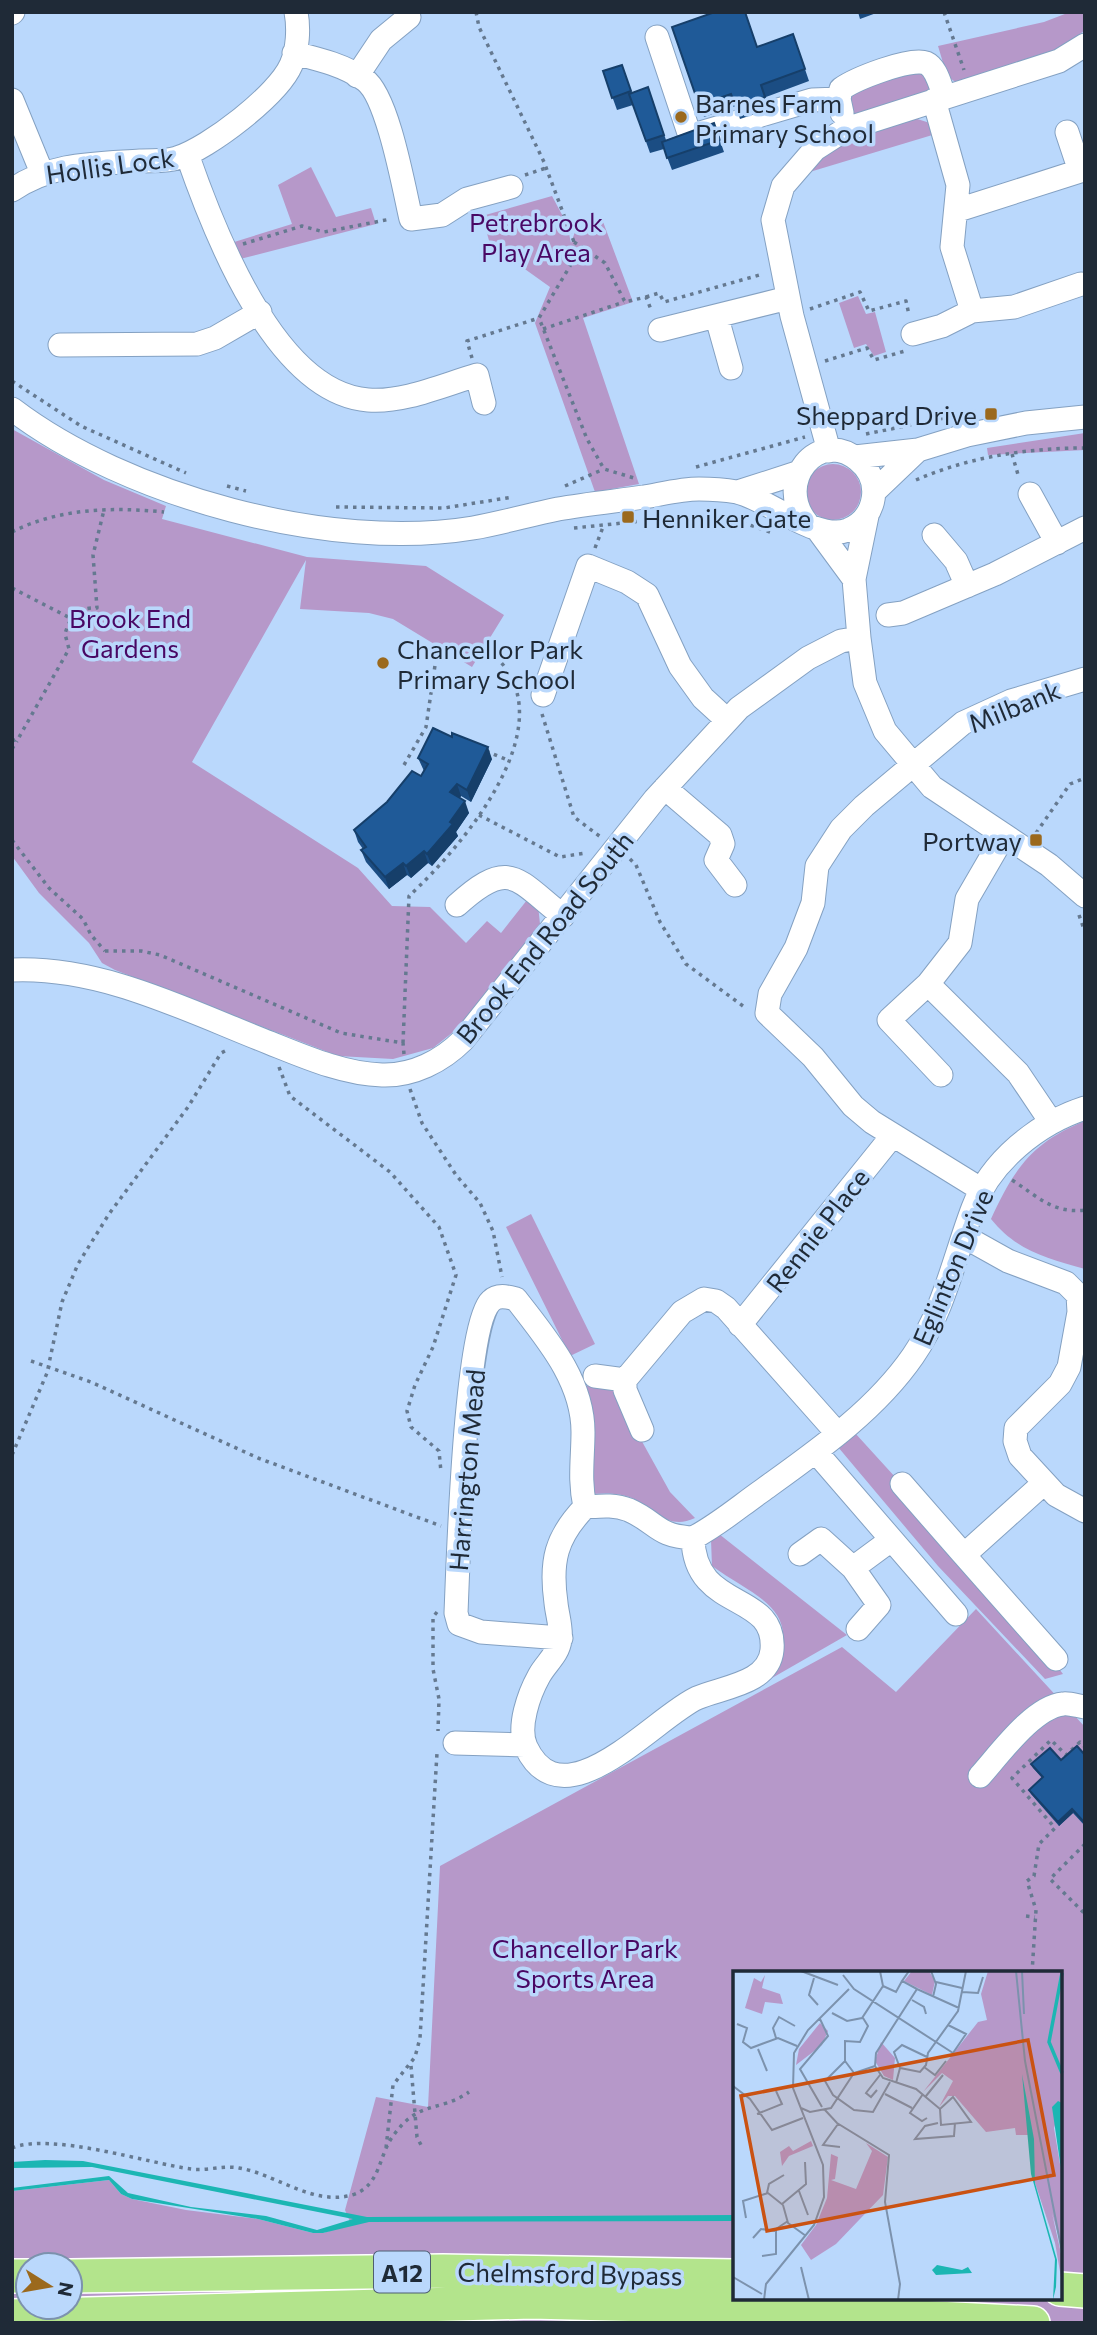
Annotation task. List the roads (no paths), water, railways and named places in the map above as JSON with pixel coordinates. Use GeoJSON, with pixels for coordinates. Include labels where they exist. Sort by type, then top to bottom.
{"type":"FeatureCollection","features":[{"type":"Feature","properties":{"kind":"highway","name":"Chelmsford Bypass"},"geometry":{"type":"LineString","coordinates":[[84,2276],[443,2271],[733,2276]]}},
{"type":"Feature","properties":{"kind":"highway"},"geometry":{"type":"LineString","coordinates":[[1062,2289],[1085,2291]]}},
{"type":"Feature","properties":{"kind":"highway","name":"Chelmsford Bypass"},"geometry":{"type":"LineString","coordinates":[[12,2316],[531,2302],[730,2307],[1033,2323]]}},
{"type":"Feature","properties":{"kind":"street","name":"Hollis Lock"},"geometry":{"type":"LineString","coordinates":[[12,190],[31,177],[66,166],[176,159],[216,140],[258,104],[291,66],[299,25],[296,12]]}},
{"type":"Feature","properties":{"kind":"street"},"geometry":{"type":"LineString","coordinates":[[357,76],[381,40],[409,17]]}},
{"type":"Feature","properties":{"kind":"street"},"geometry":{"type":"LineString","coordinates":[[657,37],[690,136],[812,100],[839,99]]}},
{"type":"Feature","properties":{"kind":"street"},"geometry":{"type":"LineString","coordinates":[[875,491],[865,466],[826,440],[790,307],[773,220],[783,186],[814,149],[846,129],[1059,61],[1085,45]]}},
{"type":"Feature","properties":{"kind":"street"},"geometry":{"type":"LineString","coordinates":[[294,52],[333,64],[367,82],[385,115],[411,219],[442,215],[467,199],[511,187]]}},
{"type":"Feature","properties":{"kind":"street"},"geometry":{"type":"LineString","coordinates":[[846,129],[839,99],[841,89],[851,82],[914,61],[928,64],[935,72],[958,185],[958,210],[952,247],[972,311]]}},
{"type":"Feature","properties":{"kind":"street"},"geometry":{"type":"LineString","coordinates":[[12,100],[42,173]]}},
{"type":"Feature","properties":{"kind":"street"},"geometry":{"type":"LineString","coordinates":[[958,210],[1080,171],[1067,132]]}},
{"type":"Feature","properties":{"kind":"street"},"geometry":{"type":"LineString","coordinates":[[187,154],[224,249],[260,312],[307,375],[336,394],[369,401],[403,397],[477,375],[484,403]]}},
{"type":"Feature","properties":{"kind":"street"},"geometry":{"type":"LineString","coordinates":[[913,334],[942,326],[972,311],[1014,307],[1082,284]]}},
{"type":"Feature","properties":{"kind":"street"},"geometry":{"type":"LineString","coordinates":[[660,330],[790,307]]}},
{"type":"Feature","properties":{"kind":"street"},"geometry":{"type":"LineString","coordinates":[[60,345],[197,344],[215,338],[260,312]]}},
{"type":"Feature","properties":{"kind":"street"},"geometry":{"type":"LineString","coordinates":[[717,318],[731,368]]}},
{"type":"Feature","properties":{"kind":"street"},"geometry":{"type":"LineString","coordinates":[[12,409],[42,432],[92,459],[179,494],[286,522],[362,531],[427,533],[472,528],[693,475],[738,492],[812,526],[845,532],[867,516]]}},
{"type":"Feature","properties":{"kind":"street"},"geometry":{"type":"LineString","coordinates":[[855,457],[918,450],[967,435],[1026,423],[1085,417]]}},
{"type":"Feature","properties":{"kind":"street"},"geometry":{"type":"LineString","coordinates":[[826,440],[797,473],[793,499],[798,512],[854,579]]}},
{"type":"Feature","properties":{"kind":"street"},"geometry":{"type":"LineString","coordinates":[[918,450],[875,491],[867,516],[854,579],[864,683],[885,731],[932,787],[1003,837],[1049,865],[1085,896]]}},
{"type":"Feature","properties":{"kind":"street"},"geometry":{"type":"LineString","coordinates":[[738,492],[797,473]]}},
{"type":"Feature","properties":{"kind":"street"},"geometry":{"type":"LineString","coordinates":[[1030,494],[1058,543]]}},
{"type":"Feature","properties":{"kind":"street"},"geometry":{"type":"LineString","coordinates":[[888,615],[903,612],[967,586],[1084,530]]}},
{"type":"Feature","properties":{"kind":"street"},"geometry":{"type":"LineString","coordinates":[[934,535],[956,561],[967,586]]}},
{"type":"Feature","properties":{"kind":"street"},"geometry":{"type":"LineString","coordinates":[[543,695],[588,566],[626,582],[647,595],[680,666],[703,698],[727,720]]}},
{"type":"Feature","properties":{"kind":"street","name":"Brook End Road South"},"geometry":{"type":"LineString","coordinates":[[12,970],[47,968],[98,978],[336,1067],[383,1075],[406,1072],[434,1062],[457,1046],[665,788],[739,708],[808,658],[841,640],[859,638]]}},
{"type":"Feature","properties":{"kind":"street","name":"Milbank"},"geometry":{"type":"LineString","coordinates":[[982,1190],[892,1135],[853,1106],[813,1057],[767,1013],[769,994],[796,948],[813,903],[817,866],[841,829],[963,723],[981,713],[1085,678]]}},
{"type":"Feature","properties":{"kind":"street"},"geometry":{"type":"LineString","coordinates":[[665,788],[720,835],[723,844],[716,860],[735,885]]}},
{"type":"Feature","properties":{"kind":"street"},"geometry":{"type":"LineString","coordinates":[[941,1075],[889,1020],[928,984],[960,943],[967,899],[1003,837]]}},
{"type":"Feature","properties":{"kind":"street"},"geometry":{"type":"LineString","coordinates":[[457,905],[482,883],[502,876],[520,880],[563,916]]}},
{"type":"Feature","properties":{"kind":"street"},"geometry":{"type":"LineString","coordinates":[[928,984],[1018,1073],[1051,1122]]}},
{"type":"Feature","properties":{"kind":"street","name":"Eglinton Drive"},"geometry":{"type":"LineString","coordinates":[[693,1538],[816,1452],[888,1387],[914,1355],[934,1318],[982,1190],[996,1170],[1019,1144],[1051,1122],[1085,1108]]}},
{"type":"Feature","properties":{"kind":"street","name":"Rennie Place"},"geometry":{"type":"LineString","coordinates":[[740,1325],[892,1135]]}},
{"type":"Feature","properties":{"kind":"street"},"geometry":{"type":"LineString","coordinates":[[965,1237],[1008,1261],[1066,1283],[1081,1293],[1069,1367],[1060,1384],[1016,1428],[1014,1441],[1020,1456],[1044,1483],[1073,1507],[1085,1511]]}},
{"type":"Feature","properties":{"kind":"street","name":"Harrington Mead"},"geometry":{"type":"LineString","coordinates":[[561,1638],[481,1632],[459,1625],[456,1613],[446,1530],[464,1441],[476,1350],[487,1306],[493,1299],[505,1296],[516,1299],[560,1357],[578,1395],[584,1431],[579,1467],[584,1507]]}},
{"type":"Feature","properties":{"kind":"street"},"geometry":{"type":"LineString","coordinates":[[642,1430],[625,1390],[625,1380],[694,1303],[704,1299],[716,1301],[740,1325],[838,1434]]}},
{"type":"Feature","properties":{"kind":"street"},"geometry":{"type":"LineString","coordinates":[[595,1376],[625,1380]]}},
{"type":"Feature","properties":{"kind":"street"},"geometry":{"type":"LineString","coordinates":[[816,1452],[956,1614]]}},
{"type":"Feature","properties":{"kind":"street"},"geometry":{"type":"LineString","coordinates":[[964,1555],[1044,1483]]}},
{"type":"Feature","properties":{"kind":"street"},"geometry":{"type":"LineString","coordinates":[[902,1484],[1056,1659]]}},
{"type":"Feature","properties":{"kind":"street"},"geometry":{"type":"LineString","coordinates":[[610,1505],[627,1509],[667,1536],[693,1538],[696,1565],[701,1575],[709,1584],[752,1608],[764,1619],[771,1633],[772,1650],[769,1664],[743,1683],[694,1700],[652,1726],[607,1762],[584,1773],[553,1774],[539,1766],[525,1745],[523,1729],[527,1705],[539,1676],[555,1655],[561,1638],[555,1599],[558,1545],[565,1528],[584,1507],[610,1505]]}},
{"type":"Feature","properties":{"kind":"street"},"geometry":{"type":"LineString","coordinates":[[800,1554],[821,1539],[853,1568],[879,1605],[858,1629]]}},
{"type":"Feature","properties":{"kind":"street"},"geometry":{"type":"LineString","coordinates":[[853,1568],[891,1539]]}},
{"type":"Feature","properties":{"kind":"street"},"geometry":{"type":"LineString","coordinates":[[980,1776],[1034,1718],[1046,1709],[1063,1703],[1085,1707]]}},
{"type":"Feature","properties":{"kind":"street"},"geometry":{"type":"LineString","coordinates":[[444,1742],[525,1745]]}},
{"type":"Feature","properties":{"kind":"place","name":"Barnes Farm Primary School"},"geometry":{"type":"Point","coordinates":[681,117]}},
{"type":"Feature","properties":{"kind":"place","name":"Sheppard Drive"},"geometry":{"type":"Point","coordinates":[991,414]}},
{"type":"Feature","properties":{"kind":"place","name":"Henniker Gate"},"geometry":{"type":"Point","coordinates":[628,517]}},
{"type":"Feature","properties":{"kind":"place","name":"Chancellor Park Primary School"},"geometry":{"type":"Point","coordinates":[383,663]}},
{"type":"Feature","properties":{"kind":"place","name":"Portway"},"geometry":{"type":"Point","coordinates":[1036,840]}},
{"type":"Feature","properties":{"kind":"park label","name":"Petrebrook Play Area"},"geometry":{"type":"Point","coordinates":[536,236]}},
{"type":"Feature","properties":{"kind":"park label","name":"Brook End Gardens"},"geometry":{"type":"Point","coordinates":[130,632]}},
{"type":"Feature","properties":{"kind":"park label","name":"Chancellor Park Sports Area"},"geometry":{"type":"Point","coordinates":[585,1962]}}]}
